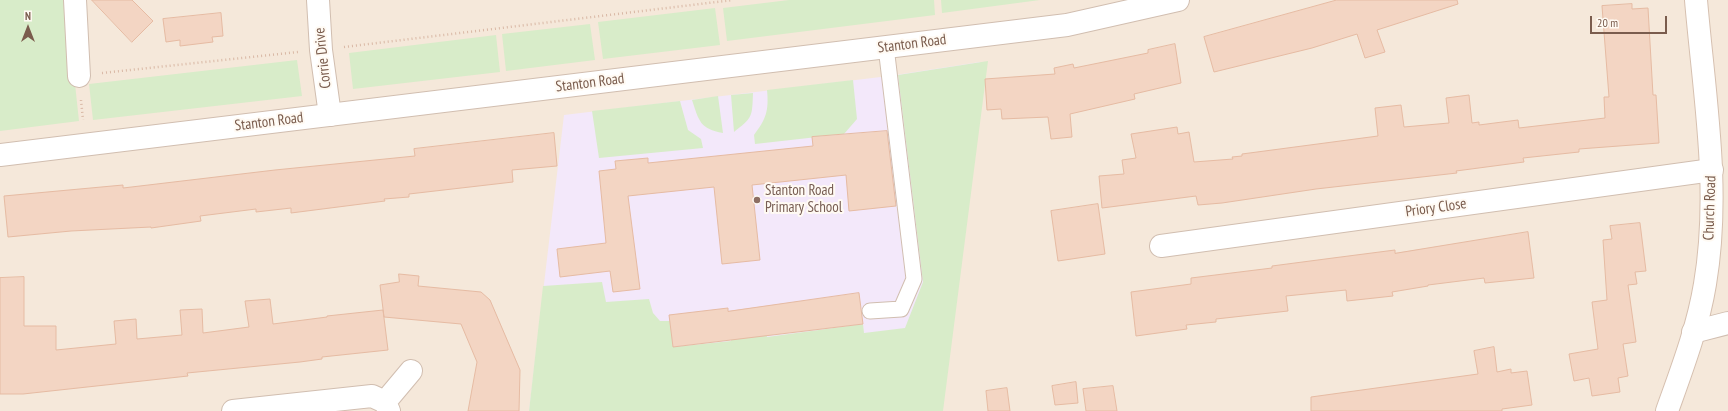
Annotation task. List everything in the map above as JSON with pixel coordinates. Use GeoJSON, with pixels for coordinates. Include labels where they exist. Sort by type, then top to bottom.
{"type":"FeatureCollection","features":[{"type":"Feature","properties":{"kind":"street"},"geometry":{"type":"LineString","coordinates":[[75,0],[79,76]]}},
{"type":"Feature","properties":{"kind":"street","name":"Corrie Drive"},"geometry":{"type":"LineString","coordinates":[[318,0],[321,50],[330,115]]}},
{"type":"Feature","properties":{"kind":"street","name":"Stanton Road"},"geometry":{"type":"LineString","coordinates":[[0,155],[1067,25],[1178,0]]}},
{"type":"Feature","properties":{"kind":"street","name":"Church Road"},"geometry":{"type":"LineString","coordinates":[[1667,411],[1693,332],[1705,284],[1711,224],[1712,170],[1696,0]]}},
{"type":"Feature","properties":{"kind":"street","name":"Priory Close"},"geometry":{"type":"LineString","coordinates":[[1161,246],[1712,170]]}},
{"type":"Feature","properties":{"kind":"street"},"geometry":{"type":"LineString","coordinates":[[1693,332],[1728,324]]}},
{"type":"Feature","properties":{"kind":"street"},"geometry":{"type":"LineString","coordinates":[[233,411],[350,397],[372,396],[387,407],[411,371]]}},
{"type":"Feature","properties":{"kind":"lane"},"geometry":{"type":"LineString","coordinates":[[870,311],[901,309],[914,279],[886,47]]}},
{"type":"Feature","properties":{"kind":"path"},"geometry":{"type":"LineString","coordinates":[[85,144],[79,76],[321,50],[733,0]]}},
{"type":"Feature","properties":{"kind":"shaded area"},"geometry":{"type":"Polygon","coordinates":[[[0,0],[1728,0],[1728,411],[0,411],[0,0]]]}},
{"type":"Feature","properties":{"kind":"shaded area","name":"Stanton Road Primary School"},"geometry":{"type":"Polygon","coordinates":[[[980,62],[930,411],[529,411],[564,115],[889,76],[980,62]]]}},
{"type":"Feature","properties":{"kind":"green space"},"geometry":{"type":"Polygon","coordinates":[[[0,0],[66,0],[79,121],[0,131],[0,0]]]}},
{"type":"Feature","properties":{"kind":"green space"},"geometry":{"type":"Polygon","coordinates":[[[789,0],[934,0],[935,15],[727,41],[723,8],[789,0]]]}},
{"type":"Feature","properties":{"kind":"green space"},"geometry":{"type":"Polygon","coordinates":[[[941,0],[1040,0],[942,13],[941,0]]]}},
{"type":"Feature","properties":{"kind":"green space"},"geometry":{"type":"Polygon","coordinates":[[[715,8],[720,45],[603,59],[598,22],[715,8]]]}},
{"type":"Feature","properties":{"kind":"green space"},"geometry":{"type":"Polygon","coordinates":[[[590,24],[595,60],[506,71],[502,34],[590,24]]]}},
{"type":"Feature","properties":{"kind":"green space"},"geometry":{"type":"Polygon","coordinates":[[[496,35],[500,72],[353,89],[349,53],[496,35]]]}},
{"type":"Feature","properties":{"kind":"green space"},"geometry":{"type":"Polygon","coordinates":[[[297,60],[302,96],[93,120],[89,84],[297,60]]]}},
{"type":"Feature","properties":{"kind":"green space"},"geometry":{"type":"Polygon","coordinates":[[[988,61],[943,411],[529,411],[543,286],[602,282],[606,302],[649,299],[653,313],[660,321],[670,321],[673,347],[731,341],[729,319],[764,317],[767,337],[863,324],[864,333],[905,328],[923,282],[898,75],[988,61]]]}},
{"type":"Feature","properties":{"kind":"green space"},"geometry":{"type":"Polygon","coordinates":[[[853,80],[857,119],[844,134],[755,144],[754,135],[766,114],[768,104],[767,90],[853,80]]]}},
{"type":"Feature","properties":{"kind":"green space"},"geometry":{"type":"Polygon","coordinates":[[[753,93],[752,112],[745,123],[734,132],[731,95],[753,93]]]}},
{"type":"Feature","properties":{"kind":"green space"},"geometry":{"type":"Polygon","coordinates":[[[718,96],[723,133],[709,129],[702,123],[692,100],[718,96]]]}},
{"type":"Feature","properties":{"kind":"green space"},"geometry":{"type":"Polygon","coordinates":[[[680,101],[688,130],[701,139],[703,148],[599,158],[592,111],[680,101]]]}},
{"type":"Feature","properties":{"kind":"building"},"geometry":{"type":"Polygon","coordinates":[[[92,0],[132,0],[153,21],[132,42],[92,0]]]}},
{"type":"Feature","properties":{"kind":"building"},"geometry":{"type":"Polygon","coordinates":[[[1337,0],[1457,0],[1458,4],[1377,30],[1385,52],[1365,58],[1357,34],[1312,48],[1214,72],[1204,37],[1337,0]]]}},
{"type":"Feature","properties":{"kind":"building"},"geometry":{"type":"Polygon","coordinates":[[[1632,4],[1632,9],[1648,8],[1653,95],[1656,95],[1659,143],[1579,149],[1579,152],[1523,158],[1524,162],[1456,171],[1457,173],[1316,189],[1222,203],[1198,205],[1196,196],[1102,208],[1099,176],[1124,174],[1122,160],[1136,158],[1131,134],[1177,127],[1178,134],[1189,132],[1194,162],[1233,159],[1232,157],[1242,156],[1242,154],[1378,136],[1375,108],[1401,105],[1404,127],[1449,123],[1446,98],[1469,95],[1472,123],[1479,122],[1479,125],[1518,120],[1519,128],[1605,118],[1604,97],[1609,97],[1602,6],[1632,4]]]}},
{"type":"Feature","properties":{"kind":"building"},"geometry":{"type":"Polygon","coordinates":[[[221,13],[223,36],[212,37],[213,42],[180,46],[180,40],[166,42],[163,19],[221,13]]]}},
{"type":"Feature","properties":{"kind":"building"},"geometry":{"type":"Polygon","coordinates":[[[1175,44],[1181,83],[1134,94],[1135,99],[1070,114],[1072,137],[1051,139],[1048,117],[1002,119],[1001,109],[987,110],[985,79],[1055,74],[1054,68],[1073,64],[1074,68],[1148,53],[1148,50],[1175,44]]]}},
{"type":"Feature","properties":{"kind":"building"},"geometry":{"type":"Polygon","coordinates":[[[887,131],[896,206],[849,211],[846,175],[752,185],[760,260],[722,264],[714,187],[628,196],[640,289],[613,292],[610,271],[560,277],[557,249],[606,243],[599,171],[616,169],[615,161],[648,158],[648,163],[813,146],[812,137],[887,131]]]}},
{"type":"Feature","properties":{"kind":"building"},"geometry":{"type":"Polygon","coordinates":[[[554,133],[557,166],[512,170],[513,182],[409,194],[409,197],[384,199],[385,201],[291,213],[291,208],[256,212],[256,209],[200,216],[201,221],[151,228],[71,231],[8,237],[4,196],[123,185],[123,188],[275,170],[415,156],[414,149],[554,133]]]}},
{"type":"Feature","properties":{"kind":"building"},"geometry":{"type":"Polygon","coordinates":[[[1098,204],[1105,254],[1058,261],[1051,211],[1098,204]]]}},
{"type":"Feature","properties":{"kind":"building"},"geometry":{"type":"Polygon","coordinates":[[[1640,223],[1646,271],[1635,272],[1637,284],[1628,285],[1636,342],[1623,344],[1628,376],[1618,378],[1620,392],[1592,396],[1589,378],[1574,381],[1569,354],[1598,349],[1592,302],[1607,300],[1603,240],[1612,239],[1610,226],[1640,223]]]}},
{"type":"Feature","properties":{"kind":"building"},"geometry":{"type":"Polygon","coordinates":[[[1528,232],[1534,278],[1485,283],[1484,278],[1428,285],[1392,292],[1393,296],[1347,301],[1346,290],[1286,296],[1288,311],[1216,319],[1216,322],[1186,325],[1187,329],[1136,336],[1131,292],[1191,284],[1191,278],[1395,250],[1395,253],[1528,232]]]}},
{"type":"Feature","properties":{"kind":"building"},"geometry":{"type":"Polygon","coordinates":[[[399,274],[419,276],[418,286],[481,292],[490,300],[520,370],[519,411],[468,411],[477,362],[461,324],[384,317],[380,285],[399,282],[399,274]]]}},
{"type":"Feature","properties":{"kind":"building"},"geometry":{"type":"Polygon","coordinates":[[[24,277],[24,326],[56,326],[56,350],[116,344],[114,321],[136,319],[137,339],[182,335],[180,310],[202,309],[203,333],[249,327],[245,301],[270,299],[273,324],[383,310],[388,350],[322,357],[322,359],[300,362],[187,373],[188,376],[23,394],[0,394],[0,278],[24,277]]]}},
{"type":"Feature","properties":{"kind":"building"},"geometry":{"type":"Polygon","coordinates":[[[859,293],[863,324],[673,347],[669,315],[728,308],[728,311],[859,293]]]}},
{"type":"Feature","properties":{"kind":"building"},"geometry":{"type":"Polygon","coordinates":[[[1494,347],[1497,372],[1511,369],[1511,373],[1527,371],[1532,405],[1502,409],[1502,411],[1311,411],[1311,397],[1478,374],[1474,351],[1494,347]]]}},
{"type":"Feature","properties":{"kind":"building"},"geometry":{"type":"Polygon","coordinates":[[[1076,382],[1078,403],[1055,405],[1052,386],[1076,382]]]}},
{"type":"Feature","properties":{"kind":"building"},"geometry":{"type":"Polygon","coordinates":[[[1113,386],[1117,411],[1086,411],[1083,389],[1113,386]]]}},
{"type":"Feature","properties":{"kind":"building"},"geometry":{"type":"Polygon","coordinates":[[[1007,388],[1010,411],[988,411],[986,391],[1007,388]]]}},
{"type":"Feature","properties":{"kind":"place","name":"Stanton Road Primary School"},"geometry":{"type":"Point","coordinates":[757,200]}}]}
